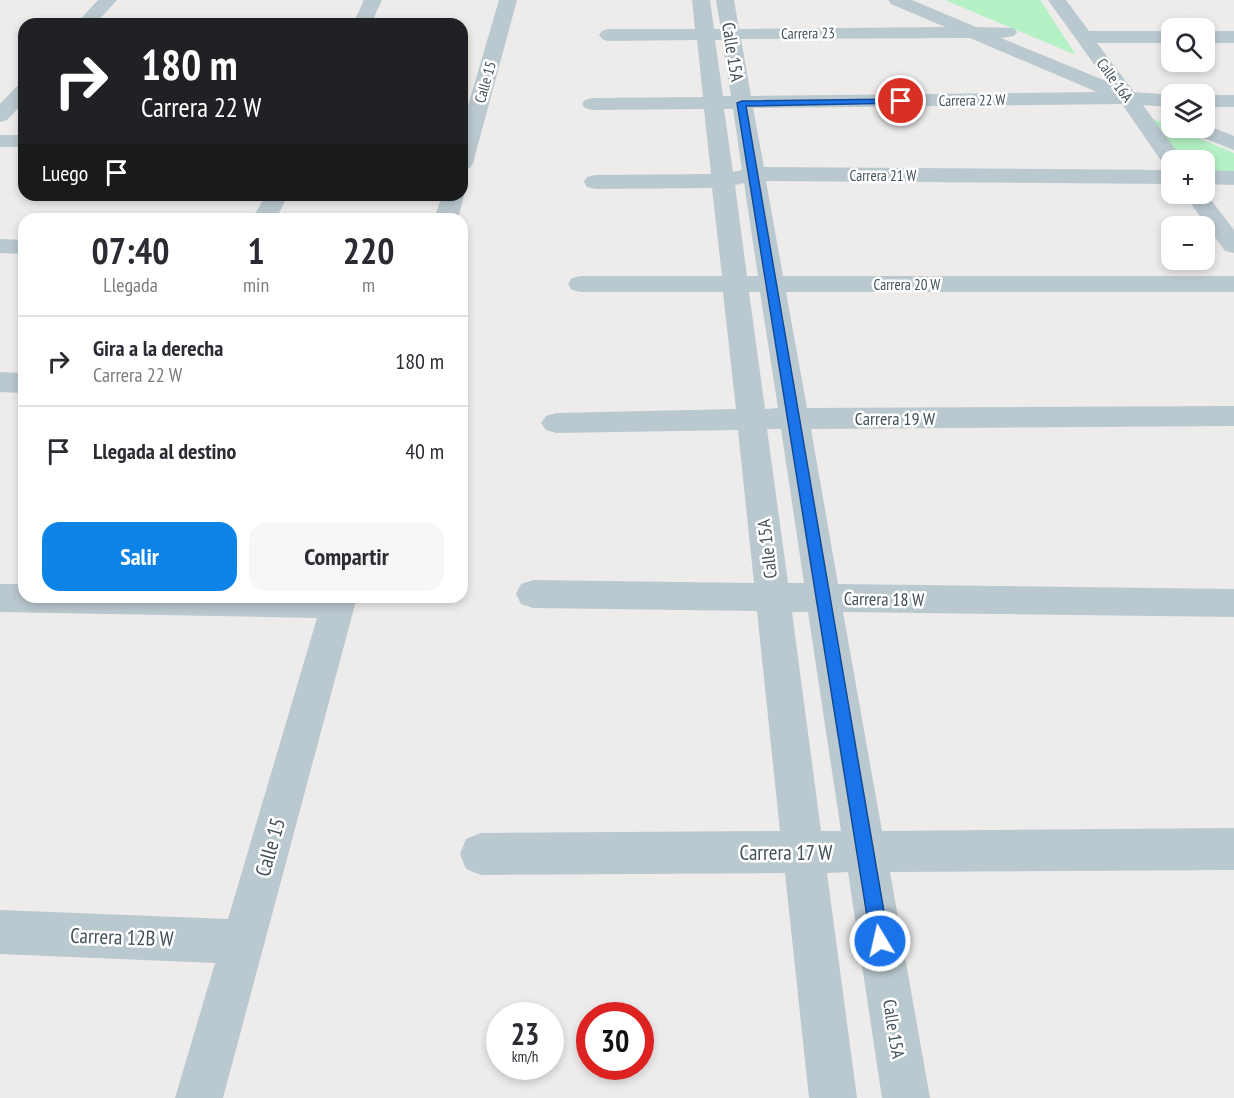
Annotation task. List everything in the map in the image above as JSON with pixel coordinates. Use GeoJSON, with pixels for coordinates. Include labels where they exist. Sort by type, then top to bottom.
{"type":"FeatureCollection","features":[{"type":"Feature","properties":{"kind":"street"},"geometry":{"type":"LineString","coordinates":[[91,18],[108,0]]}},
{"type":"Feature","properties":{"kind":"street"},"geometry":{"type":"LineString","coordinates":[[365,18],[373,0]]}},
{"type":"Feature","properties":{"kind":"street","name":"Calle 15"},"geometry":{"type":"LineString","coordinates":[[468,137],[508,0]]}},
{"type":"Feature","properties":{"kind":"street","name":"Calle 15A"},"geometry":{"type":"LineString","coordinates":[[701,0],[718,34],[738,177],[735,285],[833,1098]]}},
{"type":"Feature","properties":{"kind":"street","name":"Calle 15A"},"geometry":{"type":"LineString","coordinates":[[718,34],[725,0]]}},
{"type":"Feature","properties":{"kind":"street"},"geometry":{"type":"LineString","coordinates":[[897,0],[1161,112]]}},
{"type":"Feature","properties":{"kind":"street"},"geometry":{"type":"LineString","coordinates":[[931,0],[1161,96]]}},
{"type":"Feature","properties":{"kind":"street","name":"Calle 16A"},"geometry":{"type":"LineString","coordinates":[[1057,0],[1165,150]]}},
{"type":"Feature","properties":{"kind":"street","name":"Carrera 23"},"geometry":{"type":"LineString","coordinates":[[608,35],[1008,32]]}},
{"type":"Feature","properties":{"kind":"street"},"geometry":{"type":"LineString","coordinates":[[1084,37],[1161,37]]}},
{"type":"Feature","properties":{"kind":"street"},"geometry":{"type":"LineString","coordinates":[[1215,37],[1234,38]]}},
{"type":"Feature","properties":{"kind":"street"},"geometry":{"type":"LineString","coordinates":[[0,116],[18,96]]}},
{"type":"Feature","properties":{"kind":"street","name":"Carrera 22 W"},"geometry":{"type":"LineString","coordinates":[[592,104],[1161,100]]}},
{"type":"Feature","properties":{"kind":"street"},"geometry":{"type":"LineString","coordinates":[[1215,101],[1234,101]]}},
{"type":"Feature","properties":{"kind":"street"},"geometry":{"type":"LineString","coordinates":[[1215,119],[1234,127]]}},
{"type":"Feature","properties":{"kind":"street"},"geometry":{"type":"LineString","coordinates":[[1215,136],[1234,144]]}},
{"type":"Feature","properties":{"kind":"street"},"geometry":{"type":"LineString","coordinates":[[0,141],[18,141]]}},
{"type":"Feature","properties":{"kind":"street","name":"Calle 15A"},"geometry":{"type":"LineString","coordinates":[[738,177],[771,284],[906,1098]]}},
{"type":"Feature","properties":{"kind":"street","name":"Carrera 21 W"},"geometry":{"type":"LineString","coordinates":[[595,182],[738,177],[1161,177]]}},
{"type":"Feature","properties":{"kind":"street"},"geometry":{"type":"LineString","coordinates":[[1215,177],[1234,177]]}},
{"type":"Feature","properties":{"kind":"street"},"geometry":{"type":"LineString","coordinates":[[1203,204],[1234,246]]}},
{"type":"Feature","properties":{"kind":"street"},"geometry":{"type":"LineString","coordinates":[[0,246],[18,247]]}},
{"type":"Feature","properties":{"kind":"street","name":"Carrera 20 W"},"geometry":{"type":"LineString","coordinates":[[581,284],[1234,284]]}},
{"type":"Feature","properties":{"kind":"street"},"geometry":{"type":"LineString","coordinates":[[0,382],[18,383]]}},
{"type":"Feature","properties":{"kind":"street","name":"Carrera 19 W"},"geometry":{"type":"LineString","coordinates":[[556,423],[751,419],[1234,416]]}},
{"type":"Feature","properties":{"kind":"street","name":"Carrera 18 W"},"geometry":{"type":"LineString","coordinates":[[533,594],[1234,603]]}},
{"type":"Feature","properties":{"kind":"street"},"geometry":{"type":"LineString","coordinates":[[0,598],[18,598]]}},
{"type":"Feature","properties":{"kind":"street","name":"Calle 15"},"geometry":{"type":"LineString","coordinates":[[200,1098],[338,603]]}},
{"type":"Feature","properties":{"kind":"street","name":"Carrera 17 W"},"geometry":{"type":"LineString","coordinates":[[481,854],[1234,849]]}},
{"type":"Feature","properties":{"kind":"street","name":"Carrera 12B W"},"geometry":{"type":"LineString","coordinates":[[0,932],[243,942]]}},
{"type":"Feature","properties":{"kind":"green space"},"geometry":{"type":"Polygon","coordinates":[[[945,0],[1040,0],[1076,55],[945,0]]]}},
{"type":"Feature","properties":{"kind":"green space"},"geometry":{"type":"Polygon","coordinates":[[[1153,119],[1161,122],[1161,131],[1153,119]]]}},
{"type":"Feature","properties":{"kind":"green space"},"geometry":{"type":"Polygon","coordinates":[[[1166,138],[1198,138],[1234,153],[1234,172],[1215,172],[1215,150],[1173,150],[1166,138]]]}},
{"type":"Feature","properties":{"kind":"route"},"geometry":{"type":"LineString","coordinates":[[880,941],[742,103],[901,101]]}}]}
